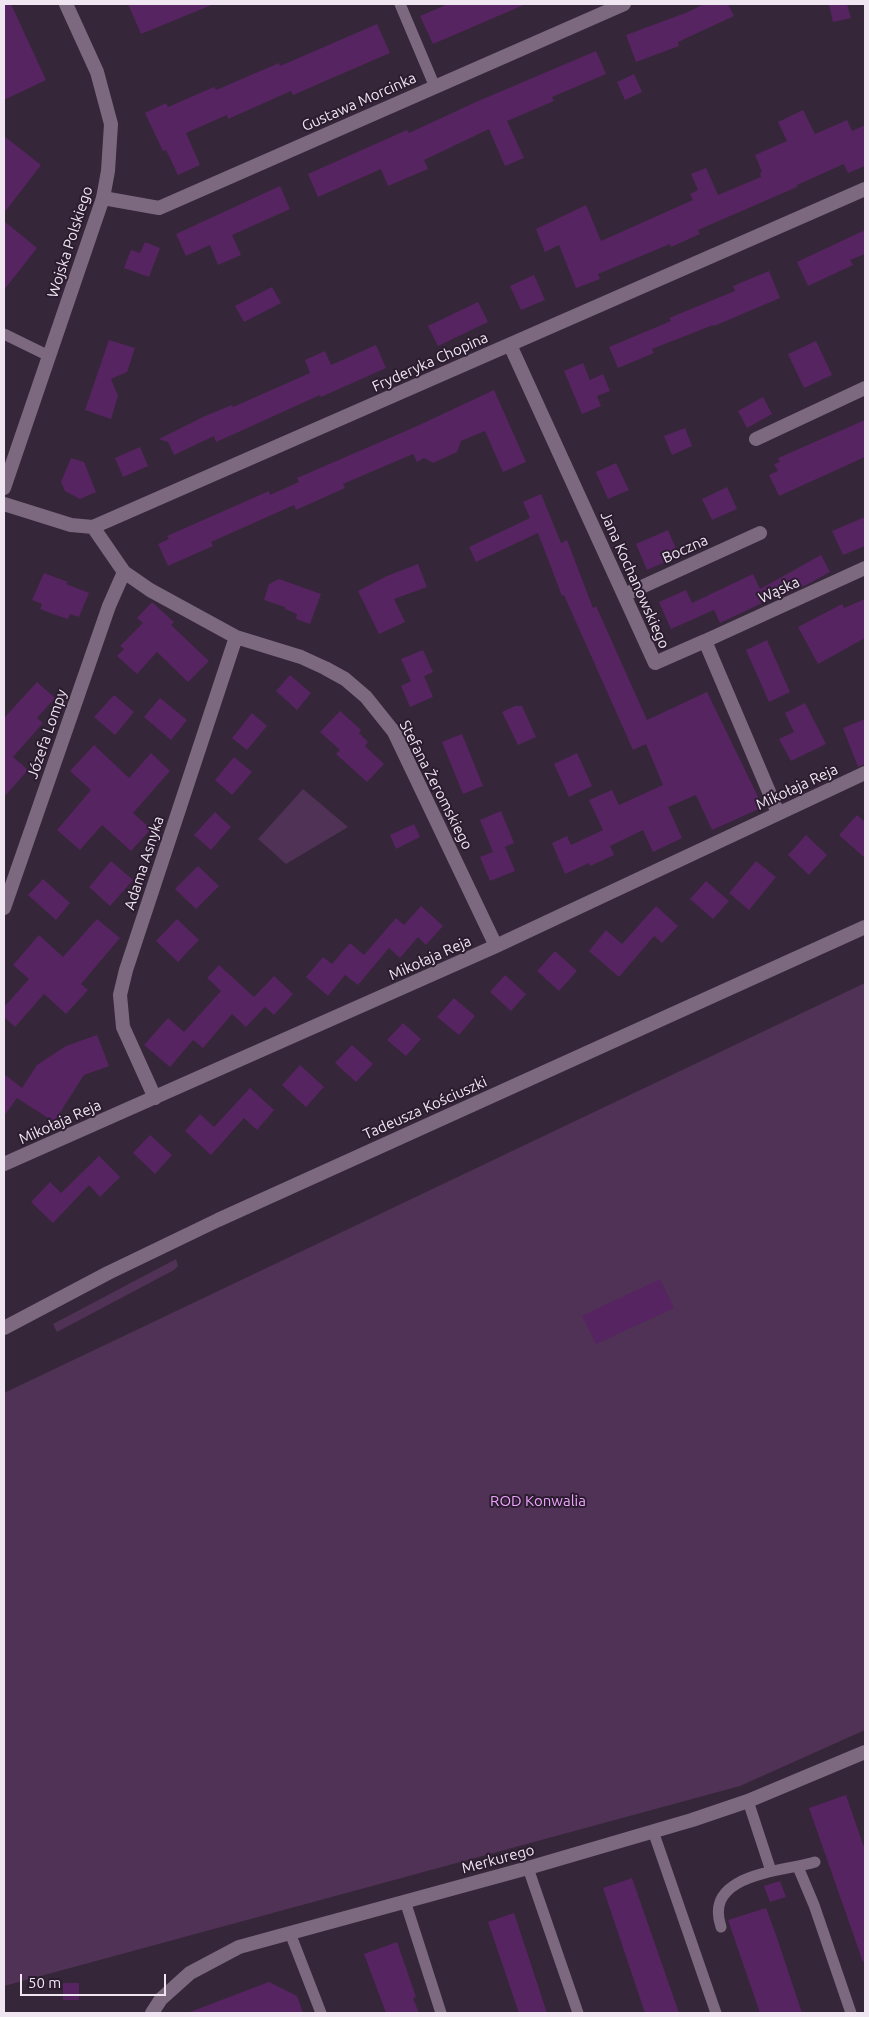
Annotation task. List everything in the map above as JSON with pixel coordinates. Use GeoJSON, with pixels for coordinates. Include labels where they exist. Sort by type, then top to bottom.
{"type":"FeatureCollection","features":[{"type":"Feature","properties":{"kind":"street","name":"Wojska Polskiego"},"geometry":{"type":"LineString","coordinates":[[5,483],[104,198],[108,171],[111,124],[97,72],[66,4]]}},
{"type":"Feature","properties":{"kind":"street","name":"Gustawa Morcinka"},"geometry":{"type":"LineString","coordinates":[[104,198],[159,208],[624,4]]}},
{"type":"Feature","properties":{"kind":"street","name":"Fryderyka Chopina"},"geometry":{"type":"LineString","coordinates":[[93,527],[865,189]]}},
{"type":"Feature","properties":{"kind":"street","name":"Jana Kochanowskiego"},"geometry":{"type":"LineString","coordinates":[[510,345],[656,663],[705,641]]}},
{"type":"Feature","properties":{"kind":"street"},"geometry":{"type":"LineString","coordinates":[[756,439],[865,388]]}},
{"type":"Feature","properties":{"kind":"street"},"geometry":{"type":"LineString","coordinates":[[4,504],[71,525],[93,527]]}},
{"type":"Feature","properties":{"kind":"street","name":"Stefana Żeromskiego"},"geometry":{"type":"LineString","coordinates":[[93,527],[124,572],[150,590],[236,637],[300,657],[325,668],[345,679],[366,697],[394,732],[496,946]]}},
{"type":"Feature","properties":{"kind":"street","name":"Boczna"},"geometry":{"type":"LineString","coordinates":[[624,594],[760,533]]}},
{"type":"Feature","properties":{"kind":"street","name":"Wąska"},"geometry":{"type":"LineString","coordinates":[[705,641],[865,568]]}},
{"type":"Feature","properties":{"kind":"street","name":"Józefa Lompy"},"geometry":{"type":"LineString","coordinates":[[4,908],[106,616],[124,572]]}},
{"type":"Feature","properties":{"kind":"street","name":"Adama Asnyka"},"geometry":{"type":"LineString","coordinates":[[155,1098],[123,1027],[120,994],[126,970],[236,637]]}},
{"type":"Feature","properties":{"kind":"street"},"geometry":{"type":"LineString","coordinates":[[705,641],[778,813]]}},
{"type":"Feature","properties":{"kind":"street","name":"Mikołaja Reja"},"geometry":{"type":"LineString","coordinates":[[4,1164],[496,946],[865,774]]}},
{"type":"Feature","properties":{"kind":"street","name":"Tadeusza Kościuszki"},"geometry":{"type":"LineString","coordinates":[[4,1328],[108,1273],[218,1220],[865,927]]}},
{"type":"Feature","properties":{"kind":"street","name":"Merkurego"},"geometry":{"type":"LineString","coordinates":[[152,2013],[161,1999],[190,1973],[239,1947],[528,1868],[652,1831],[748,1801],[865,1752]]}},
{"type":"Feature","properties":{"kind":"lane"},"geometry":{"type":"LineString","coordinates":[[400,4],[435,87]]}},
{"type":"Feature","properties":{"kind":"lane"},"geometry":{"type":"LineString","coordinates":[[4,334],[49,356]]}},
{"type":"Feature","properties":{"kind":"lane"},"geometry":{"type":"LineString","coordinates":[[748,1801],[771,1871]]}},
{"type":"Feature","properties":{"kind":"lane"},"geometry":{"type":"LineString","coordinates":[[652,1831],[716,2013]]}},
{"type":"Feature","properties":{"kind":"lane"},"geometry":{"type":"LineString","coordinates":[[721,1926],[717,1910],[723,1895],[729,1888],[771,1871],[815,1862]]}},
{"type":"Feature","properties":{"kind":"lane"},"geometry":{"type":"LineString","coordinates":[[798,1867],[814,1904],[851,2013]]}},
{"type":"Feature","properties":{"kind":"lane"},"geometry":{"type":"LineString","coordinates":[[528,1868],[578,2013]]}},
{"type":"Feature","properties":{"kind":"lane"},"geometry":{"type":"LineString","coordinates":[[405,1901],[441,2013]]}},
{"type":"Feature","properties":{"kind":"lane"},"geometry":{"type":"LineString","coordinates":[[290,1933],[321,2013]]}},
{"type":"Feature","properties":{"kind":"green space"},"geometry":{"type":"Polygon","coordinates":[[[303,789],[348,827],[286,864],[258,839],[303,789]]]}},
{"type":"Feature","properties":{"kind":"green space","name":"ROD Konwalia"},"geometry":{"type":"Polygon","coordinates":[[[865,983],[865,1730],[740,1786],[4,1986],[4,1393],[865,983]]]}},
{"type":"Feature","properties":{"kind":"green space"},"geometry":{"type":"Polygon","coordinates":[[[176,1259],[178,1266],[174,1270],[57,1332],[53,1324],[176,1259]]]}},
{"type":"Feature","properties":{"kind":"building"},"geometry":{"type":"Polygon","coordinates":[[[4,4],[11,4],[46,80],[4,100],[4,4]]]}},
{"type":"Feature","properties":{"kind":"building"},"geometry":{"type":"Polygon","coordinates":[[[128,4],[214,4],[141,34],[128,4]]]}},
{"type":"Feature","properties":{"kind":"building"},"geometry":{"type":"Polygon","coordinates":[[[448,4],[526,4],[433,44],[420,16],[448,4]]]}},
{"type":"Feature","properties":{"kind":"building"},"geometry":{"type":"Polygon","coordinates":[[[704,4],[728,4],[734,16],[678,42],[679,46],[636,62],[626,35],[688,12],[704,4]]]}},
{"type":"Feature","properties":{"kind":"building"},"geometry":{"type":"Polygon","coordinates":[[[829,4],[847,4],[851,18],[833,22],[829,4]]]}},
{"type":"Feature","properties":{"kind":"building"},"geometry":{"type":"Polygon","coordinates":[[[377,24],[390,53],[293,95],[291,91],[228,119],[227,115],[186,133],[200,165],[178,175],[166,150],[163,151],[145,113],[166,103],[168,107],[214,87],[216,90],[279,63],[280,66],[377,24]]]}},
{"type":"Feature","properties":{"kind":"building"},"geometry":{"type":"Polygon","coordinates":[[[596,51],[606,74],[552,97],[554,101],[507,121],[524,158],[505,166],[489,129],[424,160],[428,169],[388,186],[381,169],[318,197],[308,174],[407,130],[409,133],[596,51]]]}},
{"type":"Feature","properties":{"kind":"building"},"geometry":{"type":"Polygon","coordinates":[[[634,74],[642,92],[625,100],[617,82],[634,74]]]}},
{"type":"Feature","properties":{"kind":"building"},"geometry":{"type":"Polygon","coordinates":[[[803,110],[815,134],[847,120],[852,131],[865,125],[865,166],[848,173],[844,164],[797,185],[797,187],[698,230],[700,234],[671,247],[670,244],[598,274],[600,279],[576,288],[559,245],[545,252],[536,229],[586,205],[601,241],[693,200],[690,194],[698,190],[691,174],[706,168],[718,195],[761,177],[760,173],[762,172],[755,155],[787,141],[778,122],[803,110]]]}},
{"type":"Feature","properties":{"kind":"building"},"geometry":{"type":"Polygon","coordinates":[[[4,136],[41,165],[4,213],[4,136]]]}},
{"type":"Feature","properties":{"kind":"building"},"geometry":{"type":"Polygon","coordinates":[[[280,186],[290,209],[232,235],[241,255],[218,265],[210,245],[186,256],[176,234],[280,186]]]}},
{"type":"Feature","properties":{"kind":"building"},"geometry":{"type":"Polygon","coordinates":[[[4,221],[37,248],[4,290],[4,221]]]}},
{"type":"Feature","properties":{"kind":"building"},"geometry":{"type":"Polygon","coordinates":[[[865,230],[865,254],[850,260],[853,265],[808,286],[797,262],[865,230]]]}},
{"type":"Feature","properties":{"kind":"building"},"geometry":{"type":"Polygon","coordinates":[[[145,242],[160,248],[149,277],[124,268],[131,250],[140,253],[145,242]]]}},
{"type":"Feature","properties":{"kind":"building"},"geometry":{"type":"Polygon","coordinates":[[[769,271],[780,298],[714,326],[652,349],[654,353],[618,368],[609,347],[671,321],[669,318],[735,291],[733,286],[769,271]]]}},
{"type":"Feature","properties":{"kind":"building"},"geometry":{"type":"Polygon","coordinates":[[[534,275],[545,300],[521,310],[510,286],[534,275]]]}},
{"type":"Feature","properties":{"kind":"building"},"geometry":{"type":"Polygon","coordinates":[[[272,287],[281,303],[244,322],[235,306],[272,287]]]}},
{"type":"Feature","properties":{"kind":"building"},"geometry":{"type":"Polygon","coordinates":[[[478,302],[488,322],[438,346],[428,326],[478,302]]]}},
{"type":"Feature","properties":{"kind":"building"},"geometry":{"type":"Polygon","coordinates":[[[109,340],[135,348],[127,372],[111,379],[118,396],[111,419],[85,410],[109,340]]]}},
{"type":"Feature","properties":{"kind":"building"},"geometry":{"type":"Polygon","coordinates":[[[816,341],[832,375],[804,388],[788,354],[816,341]]]}},
{"type":"Feature","properties":{"kind":"building"},"geometry":{"type":"Polygon","coordinates":[[[376,345],[386,368],[321,397],[320,395],[216,442],[214,436],[174,455],[168,442],[159,439],[205,416],[232,405],[233,407],[310,373],[305,360],[325,351],[331,365],[376,345]]]}},
{"type":"Feature","properties":{"kind":"building"},"geometry":{"type":"Polygon","coordinates":[[[583,363],[590,380],[603,374],[610,391],[597,396],[601,406],[582,414],[564,371],[583,363]]]}},
{"type":"Feature","properties":{"kind":"building"},"geometry":{"type":"Polygon","coordinates":[[[494,390],[526,462],[503,472],[485,431],[461,441],[457,452],[433,463],[424,458],[417,462],[413,454],[343,484],[345,488],[296,510],[294,505],[211,542],[213,546],[168,566],[158,544],[169,539],[167,536],[269,491],[270,495],[299,482],[297,478],[415,427],[494,390]]]}},
{"type":"Feature","properties":{"kind":"building"},"geometry":{"type":"Polygon","coordinates":[[[763,397],[772,414],[747,428],[738,411],[763,397]]]}},
{"type":"Feature","properties":{"kind":"building"},"geometry":{"type":"Polygon","coordinates":[[[865,420],[865,457],[779,496],[769,475],[778,471],[774,464],[780,462],[778,458],[865,420]]]}},
{"type":"Feature","properties":{"kind":"building"},"geometry":{"type":"Polygon","coordinates":[[[685,428],[692,446],[672,455],[664,436],[685,428]]]}},
{"type":"Feature","properties":{"kind":"building"},"geometry":{"type":"Polygon","coordinates":[[[140,447],[148,466],[123,477],[115,458],[140,447]]]}},
{"type":"Feature","properties":{"kind":"building"},"geometry":{"type":"Polygon","coordinates":[[[71,458],[84,462],[96,492],[80,499],[65,491],[61,482],[71,458]]]}},
{"type":"Feature","properties":{"kind":"building"},"geometry":{"type":"Polygon","coordinates":[[[616,463],[629,490],[608,499],[596,472],[616,463]]]}},
{"type":"Feature","properties":{"kind":"building"},"geometry":{"type":"Polygon","coordinates":[[[727,487],[737,509],[712,520],[702,499],[727,487]]]}},
{"type":"Feature","properties":{"kind":"building"},"geometry":{"type":"Polygon","coordinates":[[[541,494],[561,543],[567,540],[593,608],[596,606],[647,720],[707,692],[763,807],[712,830],[696,795],[668,807],[682,838],[653,852],[643,830],[610,846],[614,855],[590,866],[589,863],[565,874],[552,843],[567,836],[571,845],[603,830],[589,800],[612,790],[619,805],[663,785],[646,744],[633,750],[564,595],[562,596],[538,533],[476,562],[469,547],[530,518],[523,502],[541,494]]]}},
{"type":"Feature","properties":{"kind":"building"},"geometry":{"type":"Polygon","coordinates":[[[865,517],[865,546],[843,555],[832,531],[865,517]]]}},
{"type":"Feature","properties":{"kind":"building"},"geometry":{"type":"Polygon","coordinates":[[[668,530],[679,556],[647,570],[636,544],[668,530]]]}},
{"type":"Feature","properties":{"kind":"building"},"geometry":{"type":"Polygon","coordinates":[[[821,555],[830,572],[808,584],[782,596],[781,594],[720,623],[714,610],[671,629],[659,602],[686,590],[692,603],[753,574],[760,589],[821,555]]]}},
{"type":"Feature","properties":{"kind":"building"},"geometry":{"type":"Polygon","coordinates":[[[418,564],[427,587],[394,599],[405,622],[379,634],[358,591],[387,576],[418,564]]]}},
{"type":"Feature","properties":{"kind":"building"},"geometry":{"type":"Polygon","coordinates":[[[44,573],[68,582],[66,584],[89,593],[79,617],[70,614],[68,619],[53,614],[40,609],[42,604],[32,600],[44,573]]]}},
{"type":"Feature","properties":{"kind":"building"},"geometry":{"type":"Polygon","coordinates":[[[279,579],[321,594],[310,624],[296,619],[297,614],[285,609],[285,607],[264,600],[269,584],[279,579]]]}},
{"type":"Feature","properties":{"kind":"building"},"geometry":{"type":"Polygon","coordinates":[[[865,599],[865,638],[818,664],[798,627],[842,604],[844,608],[865,599]]]}},
{"type":"Feature","properties":{"kind":"building"},"geometry":{"type":"Polygon","coordinates":[[[152,602],[174,622],[171,625],[209,661],[188,682],[157,652],[137,674],[117,656],[124,649],[120,646],[143,623],[137,618],[152,602]]]}},
{"type":"Feature","properties":{"kind":"building"},"geometry":{"type":"Polygon","coordinates":[[[767,640],[790,692],[769,702],[746,650],[767,640]]]}},
{"type":"Feature","properties":{"kind":"building"},"geometry":{"type":"Polygon","coordinates":[[[423,650],[433,672],[424,676],[433,697],[410,707],[401,686],[411,681],[401,659],[423,650]]]}},
{"type":"Feature","properties":{"kind":"building"},"geometry":{"type":"Polygon","coordinates":[[[290,675],[311,693],[297,710],[276,691],[290,675]]]}},
{"type":"Feature","properties":{"kind":"building"},"geometry":{"type":"Polygon","coordinates":[[[37,682],[55,698],[37,718],[43,723],[13,757],[28,770],[4,797],[4,718],[37,682]]]}},
{"type":"Feature","properties":{"kind":"building"},"geometry":{"type":"Polygon","coordinates":[[[114,695],[134,712],[115,735],[94,717],[114,695]]]}},
{"type":"Feature","properties":{"kind":"building"},"geometry":{"type":"Polygon","coordinates":[[[160,698],[187,720],[171,740],[144,717],[160,698]]]}},
{"type":"Feature","properties":{"kind":"building"},"geometry":{"type":"Polygon","coordinates":[[[805,703],[826,744],[791,761],[779,739],[794,732],[785,713],[805,703]]]}},
{"type":"Feature","properties":{"kind":"building"},"geometry":{"type":"Polygon","coordinates":[[[515,706],[522,706],[536,737],[518,745],[502,712],[515,706]]]}},
{"type":"Feature","properties":{"kind":"building"},"geometry":{"type":"Polygon","coordinates":[[[340,711],[361,730],[359,733],[368,742],[365,746],[384,764],[367,782],[336,754],[340,750],[320,732],[340,711]]]}},
{"type":"Feature","properties":{"kind":"building"},"geometry":{"type":"Polygon","coordinates":[[[252,713],[267,726],[247,750],[232,738],[252,713]]]}},
{"type":"Feature","properties":{"kind":"building"},"geometry":{"type":"Polygon","coordinates":[[[865,719],[865,764],[858,767],[843,728],[865,719]]]}},
{"type":"Feature","properties":{"kind":"building"},"geometry":{"type":"Polygon","coordinates":[[[462,734],[483,786],[463,794],[442,742],[462,734]]]}},
{"type":"Feature","properties":{"kind":"building"},"geometry":{"type":"Polygon","coordinates":[[[94,745],[129,778],[151,753],[170,771],[133,813],[151,829],[131,851],[102,825],[80,850],[57,830],[91,790],[70,771],[94,745]]]}},
{"type":"Feature","properties":{"kind":"building"},"geometry":{"type":"Polygon","coordinates":[[[577,753],[592,786],[569,797],[554,764],[577,753]]]}},
{"type":"Feature","properties":{"kind":"building"},"geometry":{"type":"Polygon","coordinates":[[[234,757],[252,772],[232,795],[215,780],[234,757]]]}},
{"type":"Feature","properties":{"kind":"building"},"geometry":{"type":"Polygon","coordinates":[[[501,811],[514,843],[493,852],[480,820],[501,811]]]}},
{"type":"Feature","properties":{"kind":"building"},"geometry":{"type":"Polygon","coordinates":[[[215,812],[231,827],[211,850],[194,835],[215,812]]]}},
{"type":"Feature","properties":{"kind":"building"},"geometry":{"type":"Polygon","coordinates":[[[857,815],[865,822],[865,858],[839,835],[857,815]]]}},
{"type":"Feature","properties":{"kind":"building"},"geometry":{"type":"Polygon","coordinates":[[[414,824],[420,837],[396,849],[390,835],[414,824]]]}},
{"type":"Feature","properties":{"kind":"building"},"geometry":{"type":"Polygon","coordinates":[[[806,835],[827,855],[809,875],[788,855],[806,835]]]}},
{"type":"Feature","properties":{"kind":"building"},"geometry":{"type":"Polygon","coordinates":[[[505,847],[515,871],[490,881],[480,857],[505,847]]]}},
{"type":"Feature","properties":{"kind":"building"},"geometry":{"type":"Polygon","coordinates":[[[111,861],[133,880],[110,906],[89,887],[111,861]]]}},
{"type":"Feature","properties":{"kind":"building"},"geometry":{"type":"Polygon","coordinates":[[[756,861],[776,877],[749,910],[729,893],[756,861]]]}},
{"type":"Feature","properties":{"kind":"building"},"geometry":{"type":"Polygon","coordinates":[[[198,866],[219,886],[196,909],[175,889],[198,866]]]}},
{"type":"Feature","properties":{"kind":"building"},"geometry":{"type":"Polygon","coordinates":[[[43,879],[70,903],[56,920],[28,895],[43,879]]]}},
{"type":"Feature","properties":{"kind":"building"},"geometry":{"type":"Polygon","coordinates":[[[706,881],[729,901],[713,919],[690,899],[706,881]]]}},
{"type":"Feature","properties":{"kind":"building"},"geometry":{"type":"Polygon","coordinates":[[[421,906],[443,926],[426,945],[418,937],[400,958],[389,948],[358,985],[345,975],[328,996],[306,977],[323,957],[332,964],[350,943],[364,955],[396,918],[404,925],[421,906]]]}},
{"type":"Feature","properties":{"kind":"building"},"geometry":{"type":"Polygon","coordinates":[[[656,906],[678,926],[662,943],[654,936],[619,977],[589,951],[606,930],[622,944],[656,906]]]}},
{"type":"Feature","properties":{"kind":"building"},"geometry":{"type":"Polygon","coordinates":[[[97,919],[120,938],[81,984],[88,990],[66,1014],[44,994],[15,1027],[4,1017],[4,1007],[29,979],[13,965],[39,935],[63,957],[97,919]]]}},
{"type":"Feature","properties":{"kind":"building"},"geometry":{"type":"Polygon","coordinates":[[[177,919],[199,940],[178,962],[156,941],[177,919]]]}},
{"type":"Feature","properties":{"kind":"building"},"geometry":{"type":"Polygon","coordinates":[[[555,951],[577,971],[559,991],[537,971],[555,951]]]}},
{"type":"Feature","properties":{"kind":"building"},"geometry":{"type":"Polygon","coordinates":[[[219,965],[254,997],[274,976],[293,994],[274,1015],[265,1007],[246,1027],[232,1014],[203,1048],[193,1040],[170,1067],[144,1045],[168,1018],[184,1032],[221,991],[207,978],[219,965]]]}},
{"type":"Feature","properties":{"kind":"building"},"geometry":{"type":"Polygon","coordinates":[[[505,975],[526,994],[511,1011],[490,992],[505,975]]]}},
{"type":"Feature","properties":{"kind":"building"},"geometry":{"type":"Polygon","coordinates":[[[454,998],[475,1016],[459,1035],[437,1017],[454,998]]]}},
{"type":"Feature","properties":{"kind":"building"},"geometry":{"type":"Polygon","coordinates":[[[403,1023],[421,1039],[406,1056],[387,1040],[403,1023]]]}},
{"type":"Feature","properties":{"kind":"building"},"geometry":{"type":"Polygon","coordinates":[[[97,1035],[109,1066],[84,1075],[54,1122],[17,1098],[4,1116],[4,1074],[22,1088],[37,1065],[66,1046],[97,1035]]]}},
{"type":"Feature","properties":{"kind":"building"},"geometry":{"type":"Polygon","coordinates":[[[352,1045],[373,1064],[356,1082],[335,1063],[352,1045]]]}},
{"type":"Feature","properties":{"kind":"building"},"geometry":{"type":"Polygon","coordinates":[[[300,1065],[324,1087],[306,1107],[282,1085],[300,1065]]]}},
{"type":"Feature","properties":{"kind":"building"},"geometry":{"type":"Polygon","coordinates":[[[250,1088],[274,1110],[257,1130],[244,1118],[211,1155],[185,1131],[200,1114],[214,1127],[250,1088]]]}},
{"type":"Feature","properties":{"kind":"building"},"geometry":{"type":"Polygon","coordinates":[[[150,1135],[172,1155],[155,1174],[133,1153],[150,1135]]]}},
{"type":"Feature","properties":{"kind":"building"},"geometry":{"type":"Polygon","coordinates":[[[99,1156],[120,1177],[100,1197],[89,1185],[53,1223],[31,1202],[50,1182],[61,1193],[99,1156]]]}},
{"type":"Feature","properties":{"kind":"building"},"geometry":{"type":"Polygon","coordinates":[[[660,1279],[674,1308],[596,1344],[582,1316],[660,1279]]]}},
{"type":"Feature","properties":{"kind":"building"},"geometry":{"type":"Polygon","coordinates":[[[846,1795],[865,1850],[865,1961],[863,1962],[809,1808],[846,1795]]]}},
{"type":"Feature","properties":{"kind":"building"},"geometry":{"type":"Polygon","coordinates":[[[632,1878],[679,2013],[645,2013],[603,1888],[632,1878]]]}},
{"type":"Feature","properties":{"kind":"building"},"geometry":{"type":"Polygon","coordinates":[[[780,1881],[786,1897],[770,1902],[764,1886],[780,1881]]]}},
{"type":"Feature","properties":{"kind":"building"},"geometry":{"type":"Polygon","coordinates":[[[766,1908],[802,2013],[760,2013],[728,1920],[766,1908]]]}},
{"type":"Feature","properties":{"kind":"building"},"geometry":{"type":"Polygon","coordinates":[[[514,1913],[547,2013],[519,2013],[488,1922],[514,1913]]]}},
{"type":"Feature","properties":{"kind":"building"},"geometry":{"type":"Polygon","coordinates":[[[397,1942],[416,1997],[413,1998],[419,2013],[386,2013],[364,1954],[397,1942]]]}},
{"type":"Feature","properties":{"kind":"building"},"geometry":{"type":"Polygon","coordinates":[[[269,1982],[297,1996],[303,2013],[190,2012],[269,1982]]]}},
{"type":"Feature","properties":{"kind":"building"},"geometry":{"type":"Polygon","coordinates":[[[63,1983],[79,1983],[79,2000],[63,2000],[63,1983]]]}}]}
